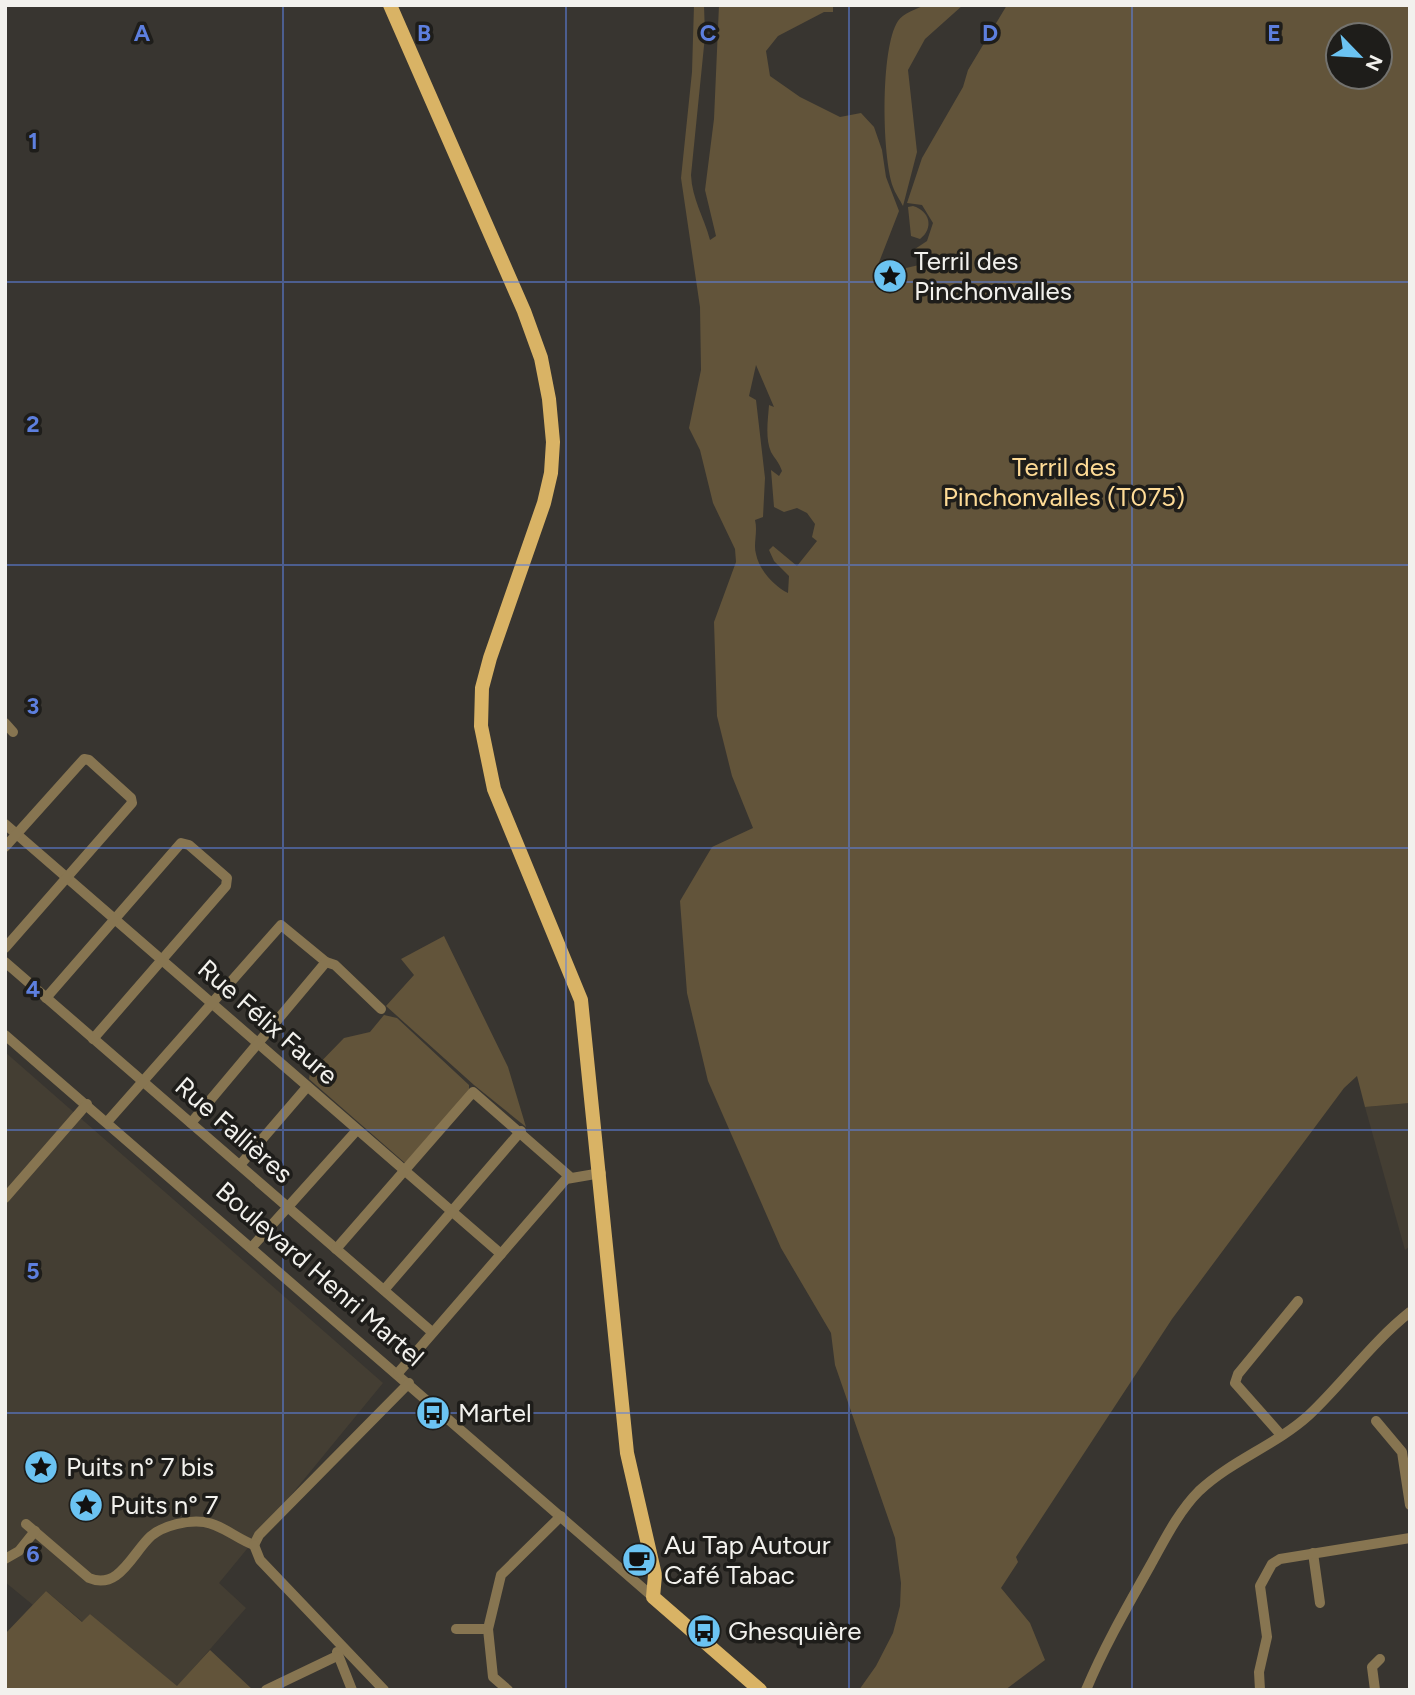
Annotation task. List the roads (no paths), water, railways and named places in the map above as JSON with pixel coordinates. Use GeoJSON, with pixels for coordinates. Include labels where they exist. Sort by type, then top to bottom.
{"type":"FeatureCollection","features":[{"type":"Feature","properties":{"kind":"main road"},"geometry":{"type":"LineString","coordinates":[[390,5],[524,311],[545,377],[552,424],[551,473],[544,503],[487,667],[481,726],[494,789],[582,1000],[627,1453],[655,1575],[653,1597]]}},
{"type":"Feature","properties":{"kind":"main road","name":"Boulevard Henri Martel"},"geometry":{"type":"LineString","coordinates":[[653,1597],[760,1690]]}},
{"type":"Feature","properties":{"kind":"street"},"geometry":{"type":"LineString","coordinates":[[5,723],[13,732]]}},
{"type":"Feature","properties":{"kind":"street"},"geometry":{"type":"LineString","coordinates":[[5,847],[84,759],[89,760],[128,794],[132,803],[5,948]]}},
{"type":"Feature","properties":{"kind":"street","name":"Rue Félix Faure"},"geometry":{"type":"LineString","coordinates":[[5,824],[502,1254]]}},
{"type":"Feature","properties":{"kind":"street"},"geometry":{"type":"LineString","coordinates":[[46,998],[181,844],[189,845],[227,878],[226,886],[93,1039]]}},
{"type":"Feature","properties":{"kind":"street"},"geometry":{"type":"LineString","coordinates":[[107,1122],[281,925],[327,962],[335,965],[381,1009]]}},
{"type":"Feature","properties":{"kind":"street","name":"Rue Fallières"},"geometry":{"type":"LineString","coordinates":[[5,962],[432,1332]]}},
{"type":"Feature","properties":{"kind":"street"},"geometry":{"type":"LineString","coordinates":[[191,1123],[327,962]]}},
{"type":"Feature","properties":{"kind":"street","name":"Boulevard Henri Martel"},"geometry":{"type":"LineString","coordinates":[[5,1035],[398,1373],[653,1597]]}},
{"type":"Feature","properties":{"kind":"street"},"geometry":{"type":"LineString","coordinates":[[240,1166],[307,1087]]}},
{"type":"Feature","properties":{"kind":"street"},"geometry":{"type":"LineString","coordinates":[[336,1249],[473,1091],[522,1131],[569,1176]]}},
{"type":"Feature","properties":{"kind":"street"},"geometry":{"type":"LineString","coordinates":[[5,1198],[87,1104]]}},
{"type":"Feature","properties":{"kind":"street"},"geometry":{"type":"LineString","coordinates":[[252,1247],[357,1130]]}},
{"type":"Feature","properties":{"kind":"street"},"geometry":{"type":"LineString","coordinates":[[384,1290],[522,1131]]}},
{"type":"Feature","properties":{"kind":"street"},"geometry":{"type":"LineString","coordinates":[[398,1373],[569,1176],[601,1173]]}},
{"type":"Feature","properties":{"kind":"street"},"geometry":{"type":"LineString","coordinates":[[1281,1435],[1235,1382],[1238,1374],[1298,1301]]}},
{"type":"Feature","properties":{"kind":"street"},"geometry":{"type":"LineString","coordinates":[[1086,1690],[1102,1651],[1182,1511],[1217,1476],[1311,1413],[1388,1330],[1410,1311]]}},
{"type":"Feature","properties":{"kind":"street"},"geometry":{"type":"LineString","coordinates":[[254,1545],[259,1535],[409,1383]]}},
{"type":"Feature","properties":{"kind":"street"},"geometry":{"type":"LineString","coordinates":[[1376,1422],[1402,1452],[1410,1505]]}},
{"type":"Feature","properties":{"kind":"street"},"geometry":{"type":"LineString","coordinates":[[508,1690],[494,1677],[488,1629],[501,1575],[561,1516]]}},
{"type":"Feature","properties":{"kind":"street"},"geometry":{"type":"LineString","coordinates":[[5,1559],[19,1551],[31,1527],[89,1578],[101,1581],[119,1574],[154,1534],[176,1524],[206,1522],[254,1545],[260,1560],[384,1690]]}},
{"type":"Feature","properties":{"kind":"street"},"geometry":{"type":"LineString","coordinates":[[1259,1687],[1267,1637],[1261,1581],[1280,1559],[1410,1538]]}},
{"type":"Feature","properties":{"kind":"street"},"geometry":{"type":"LineString","coordinates":[[1313,1553],[1320,1603]]}},
{"type":"Feature","properties":{"kind":"street"},"geometry":{"type":"LineString","coordinates":[[456,1629],[488,1629]]}},
{"type":"Feature","properties":{"kind":"street"},"geometry":{"type":"LineString","coordinates":[[336,1639],[337,1656],[352,1690]]}},
{"type":"Feature","properties":{"kind":"street"},"geometry":{"type":"LineString","coordinates":[[266,1690],[337,1656]]}},
{"type":"Feature","properties":{"kind":"street"},"geometry":{"type":"LineString","coordinates":[[1375,1690],[1372,1667],[1380,1659]]}},
{"type":"Feature","properties":{"kind":"place","name":"Terril des Pinchonvalles"},"geometry":{"type":"Point","coordinates":[890,276]}},
{"type":"Feature","properties":{"kind":"place","name":"Martel"},"geometry":{"type":"Point","coordinates":[433,1413]}},
{"type":"Feature","properties":{"kind":"place","name":"Puits n° 7 bis"},"geometry":{"type":"Point","coordinates":[41,1467]}},
{"type":"Feature","properties":{"kind":"place","name":"Puits n° 7"},"geometry":{"type":"Point","coordinates":[86,1505]}},
{"type":"Feature","properties":{"kind":"place","name":"Au Tap Autour Café Tabac"},"geometry":{"type":"Point","coordinates":[639,1560]}},
{"type":"Feature","properties":{"kind":"place","name":"Ghesquière"},"geometry":{"type":"Point","coordinates":[704,1631]}},
{"type":"Feature","properties":{"kind":"park label","name":"Terril des Pinchonvalles (T075)"},"geometry":{"type":"Point","coordinates":[1064,482]}}]}
